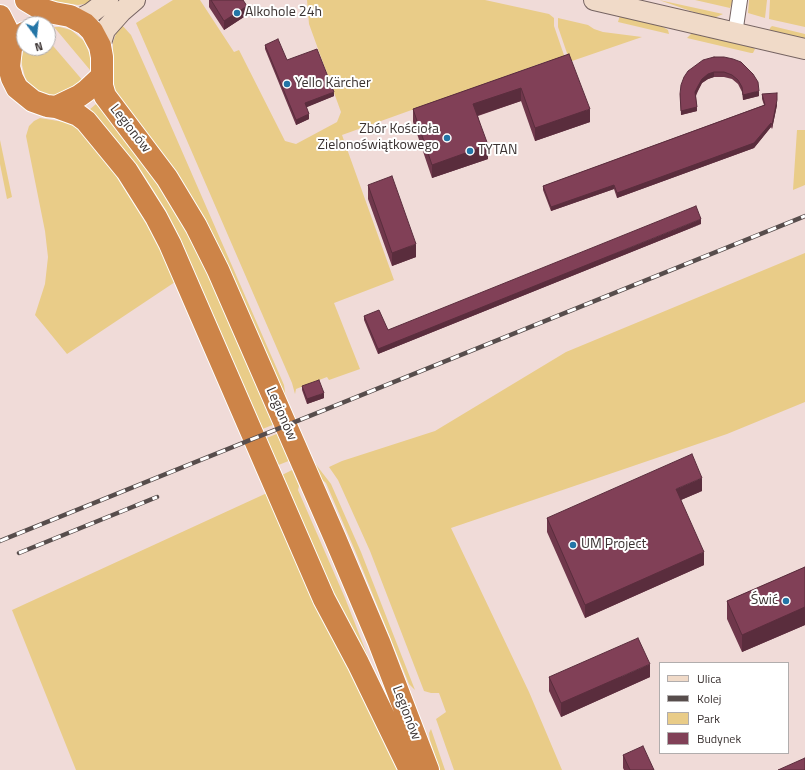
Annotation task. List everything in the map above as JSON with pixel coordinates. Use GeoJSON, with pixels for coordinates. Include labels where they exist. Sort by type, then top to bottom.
{"type":"FeatureCollection","features":[{"type":"Feature","properties":{"kind":"highway"},"geometry":{"type":"LineString","coordinates":[[26,0],[37,7],[43,16]]}},
{"type":"Feature","properties":{"kind":"highway"},"geometry":{"type":"LineString","coordinates":[[0,16],[8,32],[16,40]]}},
{"type":"Feature","properties":{"kind":"highway"},"geometry":{"type":"LineString","coordinates":[[56,18],[70,16],[85,24],[92,31],[100,46]]}},
{"type":"Feature","properties":{"kind":"highway","name":"Legionów"},"geometry":{"type":"LineString","coordinates":[[16,44],[9,67],[17,88],[33,101],[78,115],[86,121],[127,171],[156,216],[170,244],[324,599],[358,663],[410,770]]}},
{"type":"Feature","properties":{"kind":"highway","name":"Legionów"},"geometry":{"type":"LineString","coordinates":[[100,46],[102,57],[101,77],[104,92],[109,103],[167,178],[193,221],[210,254],[379,642],[428,770]]}},
{"type":"Feature","properties":{"kind":"highway"},"geometry":{"type":"LineString","coordinates":[[56,107],[79,96],[101,77]]}},
{"type":"Feature","properties":{"kind":"street"},"geometry":{"type":"LineString","coordinates":[[77,20],[91,13],[108,0]]}},
{"type":"Feature","properties":{"kind":"street"},"geometry":{"type":"LineString","coordinates":[[100,46],[106,30],[121,12],[134,0]]}},
{"type":"Feature","properties":{"kind":"street"},"geometry":{"type":"LineString","coordinates":[[594,0],[735,34],[805,49]]}},
{"type":"Feature","properties":{"kind":"street"},"geometry":{"type":"LineString","coordinates":[[735,34],[740,0]]}},
{"type":"Feature","properties":{"kind":"green space"},"geometry":{"type":"Polygon","coordinates":[[[44,0],[95,0],[91,3],[78,5],[44,0]]]}},
{"type":"Feature","properties":{"kind":"green space"},"geometry":{"type":"Polygon","coordinates":[[[173,0],[200,0],[234,52],[239,50],[285,141],[296,144],[337,122],[341,112],[309,24],[307,0],[485,0],[549,14],[554,18],[554,26],[566,61],[548,61],[342,135],[394,280],[334,303],[360,369],[329,380],[327,377],[296,389],[295,394],[292,383],[136,23],[173,0]]]}},
{"type":"Feature","properties":{"kind":"green space"},"geometry":{"type":"Polygon","coordinates":[[[659,0],[723,14],[714,18],[708,17],[659,0]]]}},
{"type":"Feature","properties":{"kind":"green space"},"geometry":{"type":"Polygon","coordinates":[[[695,0],[733,0],[730,8],[695,0]]]}},
{"type":"Feature","properties":{"kind":"green space"},"geometry":{"type":"Polygon","coordinates":[[[749,0],[767,0],[765,18],[748,13],[749,0]]]}},
{"type":"Feature","properties":{"kind":"green space"},"geometry":{"type":"Polygon","coordinates":[[[770,0],[805,0],[805,27],[769,19],[770,0]]]}},
{"type":"Feature","properties":{"kind":"green space"},"geometry":{"type":"Polygon","coordinates":[[[620,15],[660,25],[668,30],[669,34],[618,22],[620,15]]]}},
{"type":"Feature","properties":{"kind":"green space"},"geometry":{"type":"Polygon","coordinates":[[[558,18],[588,25],[603,32],[642,37],[572,61],[569,59],[558,27],[558,18]]]}},
{"type":"Feature","properties":{"kind":"green space"},"geometry":{"type":"Polygon","coordinates":[[[121,24],[131,35],[284,385],[286,399],[294,416],[292,417],[112,85],[113,42],[121,24]]]}},
{"type":"Feature","properties":{"kind":"green space"},"geometry":{"type":"Polygon","coordinates":[[[772,26],[805,34],[805,40],[769,32],[772,26]]]}},
{"type":"Feature","properties":{"kind":"green space"},"geometry":{"type":"Polygon","coordinates":[[[56,27],[71,30],[84,41],[91,57],[90,70],[56,29],[56,27]]]}},
{"type":"Feature","properties":{"kind":"green space"},"geometry":{"type":"Polygon","coordinates":[[[691,34],[755,49],[753,53],[751,53],[687,38],[691,34]]]}},
{"type":"Feature","properties":{"kind":"green space"},"geometry":{"type":"Polygon","coordinates":[[[56,49],[84,82],[74,91],[52,96],[41,93],[31,87],[25,77],[21,61],[22,56],[56,56],[56,49]]]}},
{"type":"Feature","properties":{"kind":"green space"},"geometry":{"type":"Polygon","coordinates":[[[96,104],[153,176],[181,220],[211,280],[275,424],[260,430],[89,110],[96,104]]]}},
{"type":"Feature","properties":{"kind":"green space"},"geometry":{"type":"Polygon","coordinates":[[[40,118],[64,122],[72,125],[80,130],[105,157],[151,227],[175,282],[67,354],[35,315],[45,284],[48,257],[45,231],[26,136],[29,126],[40,118]]]}},
{"type":"Feature","properties":{"kind":"green space"},"geometry":{"type":"Polygon","coordinates":[[[797,130],[805,130],[805,185],[793,190],[797,130]]]}},
{"type":"Feature","properties":{"kind":"green space"},"geometry":{"type":"Polygon","coordinates":[[[0,140],[12,197],[7,199],[0,164],[0,140]]]}},
{"type":"Feature","properties":{"kind":"green space"},"geometry":{"type":"Polygon","coordinates":[[[805,253],[805,402],[727,434],[451,528],[529,692],[562,770],[454,770],[436,719],[446,712],[439,693],[424,691],[370,551],[338,480],[329,467],[342,461],[435,431],[566,352],[805,253]]]}},
{"type":"Feature","properties":{"kind":"green space"},"geometry":{"type":"Polygon","coordinates":[[[279,433],[291,460],[276,466],[264,439],[279,433]]]}},
{"type":"Feature","properties":{"kind":"green space"},"geometry":{"type":"Polygon","coordinates":[[[314,462],[331,484],[361,552],[415,690],[409,684],[356,553],[326,483],[318,476],[314,462]]]}},
{"type":"Feature","properties":{"kind":"green space"},"geometry":{"type":"Polygon","coordinates":[[[292,470],[299,486],[298,490],[345,598],[390,713],[350,632],[280,476],[292,470]]]}},
{"type":"Feature","properties":{"kind":"green space"},"geometry":{"type":"Polygon","coordinates":[[[267,493],[398,770],[76,770],[12,610],[267,493]]]}},
{"type":"Feature","properties":{"kind":"green space"},"geometry":{"type":"Polygon","coordinates":[[[431,729],[445,770],[440,770],[430,740],[429,733],[431,729]]]}},
{"type":"Feature","properties":{"kind":"building"},"geometry":{"type":"Polygon","coordinates":[[[211,0],[243,0],[247,6],[224,21],[211,0]]]}},
{"type":"Feature","properties":{"kind":"building"},"geometry":{"type":"Polygon","coordinates":[[[278,39],[287,60],[317,49],[334,92],[305,103],[309,114],[296,120],[265,45],[278,39]]]}},
{"type":"Feature","properties":{"kind":"building"},"geometry":{"type":"Polygon","coordinates":[[[569,54],[590,109],[535,128],[521,88],[473,104],[488,145],[432,165],[413,109],[569,54]]]}},
{"type":"Feature","properties":{"kind":"building"},"geometry":{"type":"Polygon","coordinates":[[[714,57],[724,57],[741,62],[753,74],[758,82],[759,91],[743,95],[742,87],[738,80],[732,75],[724,72],[714,72],[708,74],[702,79],[695,92],[697,107],[681,111],[680,94],[684,77],[688,71],[703,60],[714,57]]]}},
{"type":"Feature","properties":{"kind":"building"},"geometry":{"type":"Polygon","coordinates":[[[777,93],[772,125],[771,123],[754,143],[617,193],[614,185],[551,207],[543,186],[765,105],[762,94],[777,93]]]}},
{"type":"Feature","properties":{"kind":"building"},"geometry":{"type":"Polygon","coordinates":[[[392,176],[416,244],[392,253],[368,185],[392,176]]]}},
{"type":"Feature","properties":{"kind":"building"},"geometry":{"type":"Polygon","coordinates":[[[696,206],[701,219],[378,349],[364,316],[379,310],[388,330],[696,206]]]}},
{"type":"Feature","properties":{"kind":"building"},"geometry":{"type":"Polygon","coordinates":[[[319,380],[324,393],[307,399],[302,386],[319,380]]]}},
{"type":"Feature","properties":{"kind":"building"},"geometry":{"type":"Polygon","coordinates":[[[692,454],[702,478],[676,489],[704,552],[585,605],[547,518],[692,454]]]}},
{"type":"Feature","properties":{"kind":"building"},"geometry":{"type":"Polygon","coordinates":[[[805,567],[805,607],[742,635],[727,601],[805,567]]]}},
{"type":"Feature","properties":{"kind":"building"},"geometry":{"type":"Polygon","coordinates":[[[638,638],[650,664],[561,703],[549,677],[638,638]]]}},
{"type":"Feature","properties":{"kind":"building"},"geometry":{"type":"Polygon","coordinates":[[[643,746],[654,770],[630,770],[623,755],[643,746]]]}},
{"type":"Feature","properties":{"kind":"building"},"geometry":{"type":"Polygon","coordinates":[[[805,758],[805,770],[778,770],[805,758]]]}},
{"type":"Feature","properties":{"kind":"railway"},"geometry":{"type":"LineString","coordinates":[[0,541],[805,216]]}},
{"type":"Feature","properties":{"kind":"railway"},"geometry":{"type":"LineString","coordinates":[[19,553],[157,497]]}},
{"type":"Feature","properties":{"kind":"place","name":"Alkohole 24h"},"geometry":{"type":"Point","coordinates":[237,13]}},
{"type":"Feature","properties":{"kind":"place","name":"Yello Kärcher"},"geometry":{"type":"Point","coordinates":[287,84]}},
{"type":"Feature","properties":{"kind":"place","name":"Zbór Kościoła Zielonoświątkowego"},"geometry":{"type":"Point","coordinates":[447,138]}},
{"type":"Feature","properties":{"kind":"place","name":"TYTAN"},"geometry":{"type":"Point","coordinates":[470,151]}},
{"type":"Feature","properties":{"kind":"place","name":"UM Project"},"geometry":{"type":"Point","coordinates":[573,545]}},
{"type":"Feature","properties":{"kind":"place","name":"Świć"},"geometry":{"type":"Point","coordinates":[786,601]}}]}
